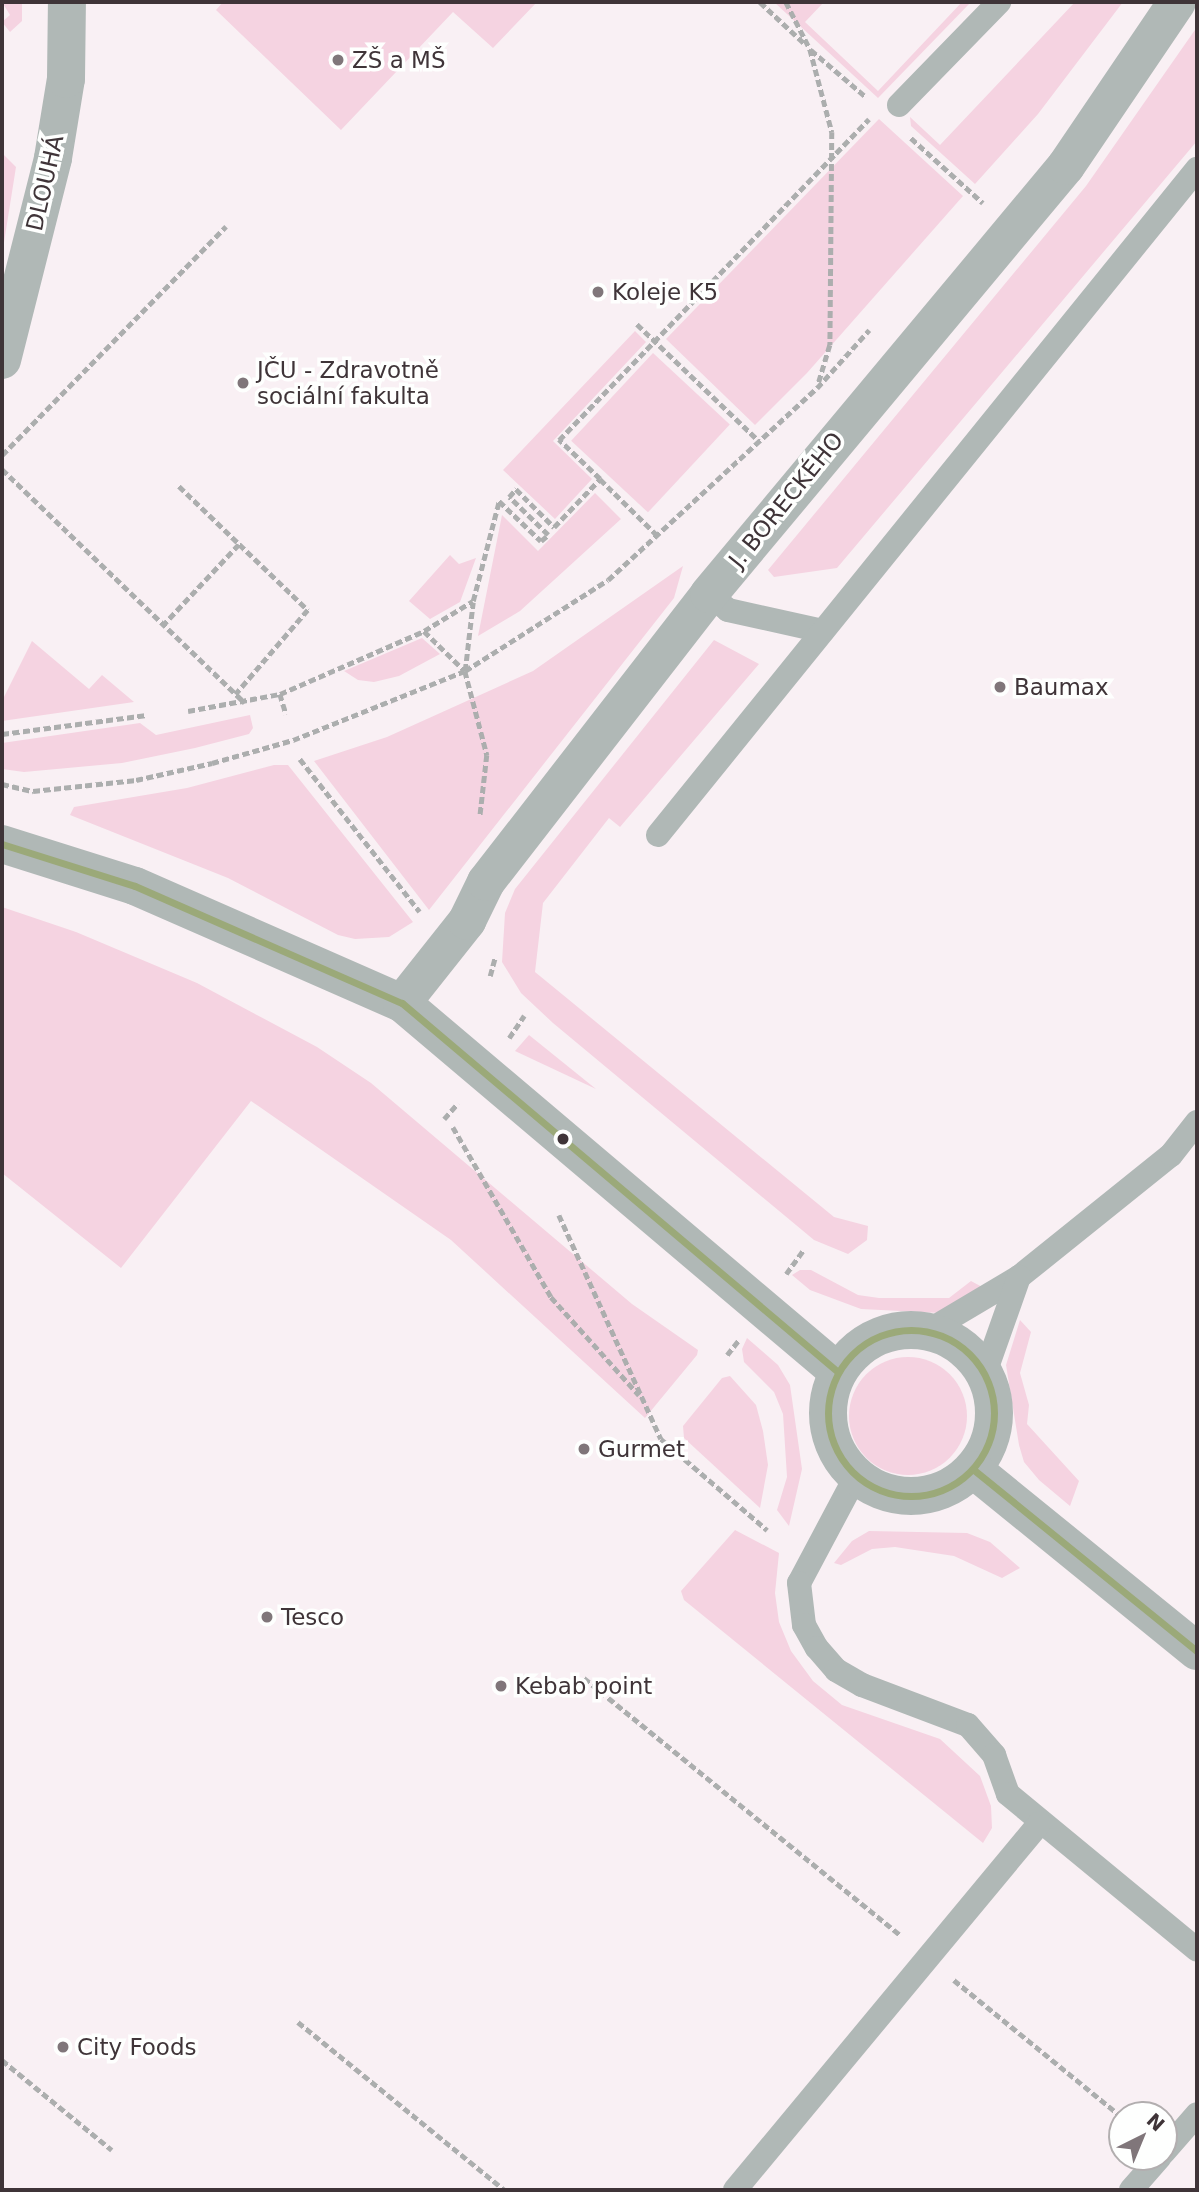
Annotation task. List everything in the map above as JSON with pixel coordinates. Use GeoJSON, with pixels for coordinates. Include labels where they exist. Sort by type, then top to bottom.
{"type":"FeatureCollection","features":[{"type":"Feature","properties":{"kind":"street","name":"DLOUHÁ"},"geometry":{"type":"LineString","coordinates":[[2,360],[53,158],[66,79],[67,2]]}},
{"type":"Feature","properties":{"kind":"street","name":"J. BORECKÉHO"},"geometry":{"type":"LineString","coordinates":[[402,1003],[467,921],[486,882],[709,594],[1066,166],[1177,2]]}},
{"type":"Feature","properties":{"kind":"street"},"geometry":{"type":"LineString","coordinates":[[2,844],[135,886],[402,1003],[838,1372]]}},
{"type":"Feature","properties":{"kind":"street"},"geometry":{"type":"LineString","coordinates":[[900,1330],[928,1331],[949,1338],[985,1373],[994,1398],[995,1423],[988,1448],[974,1470],[954,1486],[929,1496],[903,1497],[878,1490],[856,1476],[838,1454],[828,1427],[829,1398],[838,1372],[855,1351],[876,1338],[900,1330]]}},
{"type":"Feature","properties":{"kind":"street"},"geometry":{"type":"LineString","coordinates":[[974,1470],[1197,1651]]}},
{"type":"Feature","properties":{"kind":"lane"},"geometry":{"type":"LineString","coordinates":[[889,107],[999,2]]}},
{"type":"Feature","properties":{"kind":"lane"},"geometry":{"type":"LineString","coordinates":[[659,835],[1197,169]]}},
{"type":"Feature","properties":{"kind":"lane"},"geometry":{"type":"LineString","coordinates":[[709,594],[729,610],[823,631]]}},
{"type":"Feature","properties":{"kind":"lane"},"geometry":{"type":"LineString","coordinates":[[928,1331],[1018,1277],[1171,1156],[1197,1122]]}},
{"type":"Feature","properties":{"kind":"lane"},"geometry":{"type":"LineString","coordinates":[[985,1373],[1018,1277]]}},
{"type":"Feature","properties":{"kind":"lane"},"geometry":{"type":"LineString","coordinates":[[856,1476],[799,1583],[804,1625],[836,1670],[862,1685],[968,1725],[994,1755],[1008,1794],[1039,1824],[1197,1950]]}},
{"type":"Feature","properties":{"kind":"lane"},"geometry":{"type":"LineString","coordinates":[[735,2190],[1039,1824]]}},
{"type":"Feature","properties":{"kind":"lane"},"geometry":{"type":"LineString","coordinates":[[1178,2136],[1197,2114]]}},
{"type":"Feature","properties":{"kind":"lane"},"geometry":{"type":"LineString","coordinates":[[1131,2190],[1148,2171]]}},
{"type":"Feature","properties":{"kind":"path"},"geometry":{"type":"LineString","coordinates":[[786,2],[810,49],[833,153],[830,345],[817,388]]}},
{"type":"Feature","properties":{"kind":"path"},"geometry":{"type":"LineString","coordinates":[[658,536],[559,440],[833,153],[889,107]]}},
{"type":"Feature","properties":{"kind":"path"},"geometry":{"type":"LineString","coordinates":[[975,212],[992,192]]}},
{"type":"Feature","properties":{"kind":"path"},"geometry":{"type":"LineString","coordinates":[[2,455],[226,226]]}},
{"type":"Feature","properties":{"kind":"path"},"geometry":{"type":"LineString","coordinates":[[637,324],[759,441]]}},
{"type":"Feature","properties":{"kind":"path"},"geometry":{"type":"LineString","coordinates":[[2,784],[33,791],[136,780],[212,763],[293,740],[465,671],[608,580],[817,388],[871,328]]}},
{"type":"Feature","properties":{"kind":"path"},"geometry":{"type":"LineString","coordinates":[[2,469],[162,626],[246,703]]}},
{"type":"Feature","properties":{"kind":"path"},"geometry":{"type":"LineString","coordinates":[[465,671],[473,601],[499,501],[541,541],[548,535],[509,497],[516,489],[554,527],[600,479]]}},
{"type":"Feature","properties":{"kind":"path"},"geometry":{"type":"LineString","coordinates":[[179,486],[308,610],[236,694]]}},
{"type":"Feature","properties":{"kind":"path"},"geometry":{"type":"LineString","coordinates":[[162,626],[239,544]]}},
{"type":"Feature","properties":{"kind":"path"},"geometry":{"type":"LineString","coordinates":[[188,711],[246,703],[280,694],[424,631],[473,601]]}},
{"type":"Feature","properties":{"kind":"path"},"geometry":{"type":"LineString","coordinates":[[424,631],[465,671]]}},
{"type":"Feature","properties":{"kind":"path"},"geometry":{"type":"LineString","coordinates":[[280,694],[286,715]]}},
{"type":"Feature","properties":{"kind":"path"},"geometry":{"type":"LineString","coordinates":[[2,734],[147,715]]}},
{"type":"Feature","properties":{"kind":"path"},"geometry":{"type":"LineString","coordinates":[[300,759],[421,914]]}},
{"type":"Feature","properties":{"kind":"path"},"geometry":{"type":"LineString","coordinates":[[453,1127],[551,1297],[642,1398]]}},
{"type":"Feature","properties":{"kind":"path"},"geometry":{"type":"LineString","coordinates":[[559,1215],[661,1439],[767,1530]]}},
{"type":"Feature","properties":{"kind":"path"},"geometry":{"type":"LineString","coordinates":[[584,1678],[1108,2106]]}},
{"type":"Feature","properties":{"kind":"path"},"geometry":{"type":"LineString","coordinates":[[298,2022],[505,2190]]}},
{"type":"Feature","properties":{"kind":"path"},"geometry":{"type":"LineString","coordinates":[[2,2060],[112,2150]]}},
{"type":"Feature","properties":{"kind":"shaded area"},"geometry":{"type":"Polygon","coordinates":[[[2,2],[22,2],[22,21],[10,32],[2,22],[10,15],[2,2]]]}},
{"type":"Feature","properties":{"kind":"shaded area","name":"ZŠ a MŠ"},"geometry":{"type":"Polygon","coordinates":[[[223,2],[537,2],[493,48],[453,12],[341,130],[216,10],[223,2]]]}},
{"type":"Feature","properties":{"kind":"shaded area"},"geometry":{"type":"Polygon","coordinates":[[[774,2],[824,2],[805,22],[878,91],[962,2],[971,2],[878,98],[774,2]]]}},
{"type":"Feature","properties":{"kind":"shaded area"},"geometry":{"type":"Polygon","coordinates":[[[1075,2],[1123,2],[1038,114],[975,184],[911,126],[910,117],[940,145],[1075,2]]]}},
{"type":"Feature","properties":{"kind":"shaded area"},"geometry":{"type":"Polygon","coordinates":[[[1197,27],[1197,141],[837,568],[774,577],[768,570],[1086,186],[1197,27]]]}},
{"type":"Feature","properties":{"kind":"shaded area"},"geometry":{"type":"Polygon","coordinates":[[[879,119],[963,196],[807,373],[755,425],[666,339],[879,119]]]}},
{"type":"Feature","properties":{"kind":"shaded area"},"geometry":{"type":"Polygon","coordinates":[[[2,153],[16,167],[2,255],[2,153]]]}},
{"type":"Feature","properties":{"kind":"shaded area"},"geometry":{"type":"Polygon","coordinates":[[[635,331],[646,342],[553,441],[592,479],[555,519],[503,470],[635,331]]]}},
{"type":"Feature","properties":{"kind":"shaded area"},"geometry":{"type":"Polygon","coordinates":[[[653,353],[730,425],[648,512],[571,441],[653,353]]]}},
{"type":"Feature","properties":{"kind":"shaded area"},"geometry":{"type":"Polygon","coordinates":[[[595,493],[621,519],[520,611],[478,636],[502,515],[538,551],[595,493]]]}},
{"type":"Feature","properties":{"kind":"shaded area"},"geometry":{"type":"Polygon","coordinates":[[[450,555],[459,564],[476,558],[460,602],[430,619],[409,601],[450,555]]]}},
{"type":"Feature","properties":{"kind":"shaded area"},"geometry":{"type":"Polygon","coordinates":[[[683,566],[674,598],[429,910],[314,761],[387,737],[533,671],[683,566]]]}},
{"type":"Feature","properties":{"kind":"shaded area"},"geometry":{"type":"Polygon","coordinates":[[[422,638],[440,654],[399,676],[374,682],[358,680],[344,671],[422,638]]]}},
{"type":"Feature","properties":{"kind":"shaded area"},"geometry":{"type":"Polygon","coordinates":[[[714,640],[759,664],[620,827],[609,818],[543,903],[535,972],[834,1217],[868,1226],[867,1240],[848,1254],[814,1240],[553,1023],[521,993],[502,962],[505,913],[515,889],[714,640]]]}},
{"type":"Feature","properties":{"kind":"shaded area"},"geometry":{"type":"Polygon","coordinates":[[[32,641],[89,689],[102,675],[134,702],[2,721],[2,701],[32,641]]]}},
{"type":"Feature","properties":{"kind":"shaded area"},"geometry":{"type":"Polygon","coordinates":[[[250,715],[253,728],[249,734],[195,748],[122,763],[24,772],[2,769],[2,743],[140,723],[156,735],[250,715]]]}},
{"type":"Feature","properties":{"kind":"shaded area"},"geometry":{"type":"Polygon","coordinates":[[[274,765],[288,765],[413,922],[389,937],[355,939],[338,935],[228,878],[70,815],[74,807],[187,788],[274,765]]]}},
{"type":"Feature","properties":{"kind":"shaded area"},"geometry":{"type":"Polygon","coordinates":[[[2,907],[76,932],[197,983],[317,1047],[371,1083],[632,1304],[698,1350],[697,1355],[645,1418],[451,1240],[251,1101],[121,1268],[2,1173],[2,907]]]}},
{"type":"Feature","properties":{"kind":"shaded area"},"geometry":{"type":"Polygon","coordinates":[[[529,1035],[596,1089],[515,1051],[529,1035]]]}},
{"type":"Feature","properties":{"kind":"shaded area"},"geometry":{"type":"Polygon","coordinates":[[[800,1270],[811,1270],[858,1295],[879,1298],[949,1298],[971,1281],[984,1288],[941,1313],[861,1309],[810,1290],[792,1275],[800,1270]]]}},
{"type":"Feature","properties":{"kind":"shaded area"},"geometry":{"type":"Polygon","coordinates":[[[1020,1320],[1031,1332],[1020,1373],[1029,1405],[1027,1424],[1079,1481],[1070,1506],[1039,1480],[1024,1462],[1019,1445],[1006,1365],[1020,1320]]]}},
{"type":"Feature","properties":{"kind":"shaded area"},"geometry":{"type":"Polygon","coordinates":[[[747,1338],[778,1365],[790,1385],[802,1469],[789,1526],[777,1510],[787,1477],[783,1414],[774,1392],[744,1362],[742,1349],[747,1338]]]}},
{"type":"Feature","properties":{"kind":"shaded area"},"geometry":{"type":"Polygon","coordinates":[[[908,1357],[930,1362],[950,1374],[962,1394],[967,1416],[962,1438],[950,1458],[930,1470],[908,1475],[886,1470],[866,1458],[854,1438],[849,1416],[854,1394],[866,1374],[886,1362],[908,1357]]]}},
{"type":"Feature","properties":{"kind":"shaded area"},"geometry":{"type":"Polygon","coordinates":[[[730,1376],[756,1405],[763,1431],[768,1465],[760,1508],[684,1438],[683,1426],[722,1378],[730,1376]]]}},
{"type":"Feature","properties":{"kind":"shaded area"},"geometry":{"type":"Polygon","coordinates":[[[735,1530],[779,1553],[775,1593],[779,1622],[791,1651],[813,1681],[842,1705],[940,1739],[980,1776],[991,1806],[992,1828],[983,1843],[684,1600],[681,1591],[735,1530]]]}},
{"type":"Feature","properties":{"kind":"shaded area"},"geometry":{"type":"Polygon","coordinates":[[[869,1531],[967,1533],[990,1542],[1020,1568],[1002,1578],[954,1556],[895,1547],[872,1549],[841,1565],[834,1563],[852,1541],[869,1531]]]}},
{"type":"Feature","properties":{"kind":"transit line"},"geometry":{"type":"LineString","coordinates":[[2,844],[135,886],[402,1003],[838,1372]]}},
{"type":"Feature","properties":{"kind":"transit line"},"geometry":{"type":"LineString","coordinates":[[911,1330],[943,1336],[970,1354],[988,1381],[994,1413],[988,1445],[970,1472],[943,1490],[911,1496],[879,1490],[852,1472],[834,1445],[828,1413],[834,1381],[852,1354],[879,1336],[911,1330]]}},
{"type":"Feature","properties":{"kind":"transit line"},"geometry":{"type":"LineString","coordinates":[[974,1470],[1197,1651]]}},
{"type":"Feature","properties":{"kind":"place","name":"ZŠ a MŠ"},"geometry":{"type":"Point","coordinates":[338,60]}},
{"type":"Feature","properties":{"kind":"place","name":"Koleje K5"},"geometry":{"type":"Point","coordinates":[598,292]}},
{"type":"Feature","properties":{"kind":"place","name":"JČU - Zdravotně sociální fakulta"},"geometry":{"type":"Point","coordinates":[243,383]}},
{"type":"Feature","properties":{"kind":"place","name":"Baumax"},"geometry":{"type":"Point","coordinates":[1000,687]}},
{"type":"Feature","properties":{"kind":"place","name":"Gurmet"},"geometry":{"type":"Point","coordinates":[584,1449]}},
{"type":"Feature","properties":{"kind":"place","name":"Tesco"},"geometry":{"type":"Point","coordinates":[267,1617]}},
{"type":"Feature","properties":{"kind":"place","name":"Kebab point"},"geometry":{"type":"Point","coordinates":[501,1686]}},
{"type":"Feature","properties":{"kind":"place","name":"City Foods"},"geometry":{"type":"Point","coordinates":[63,2047]}}]}
